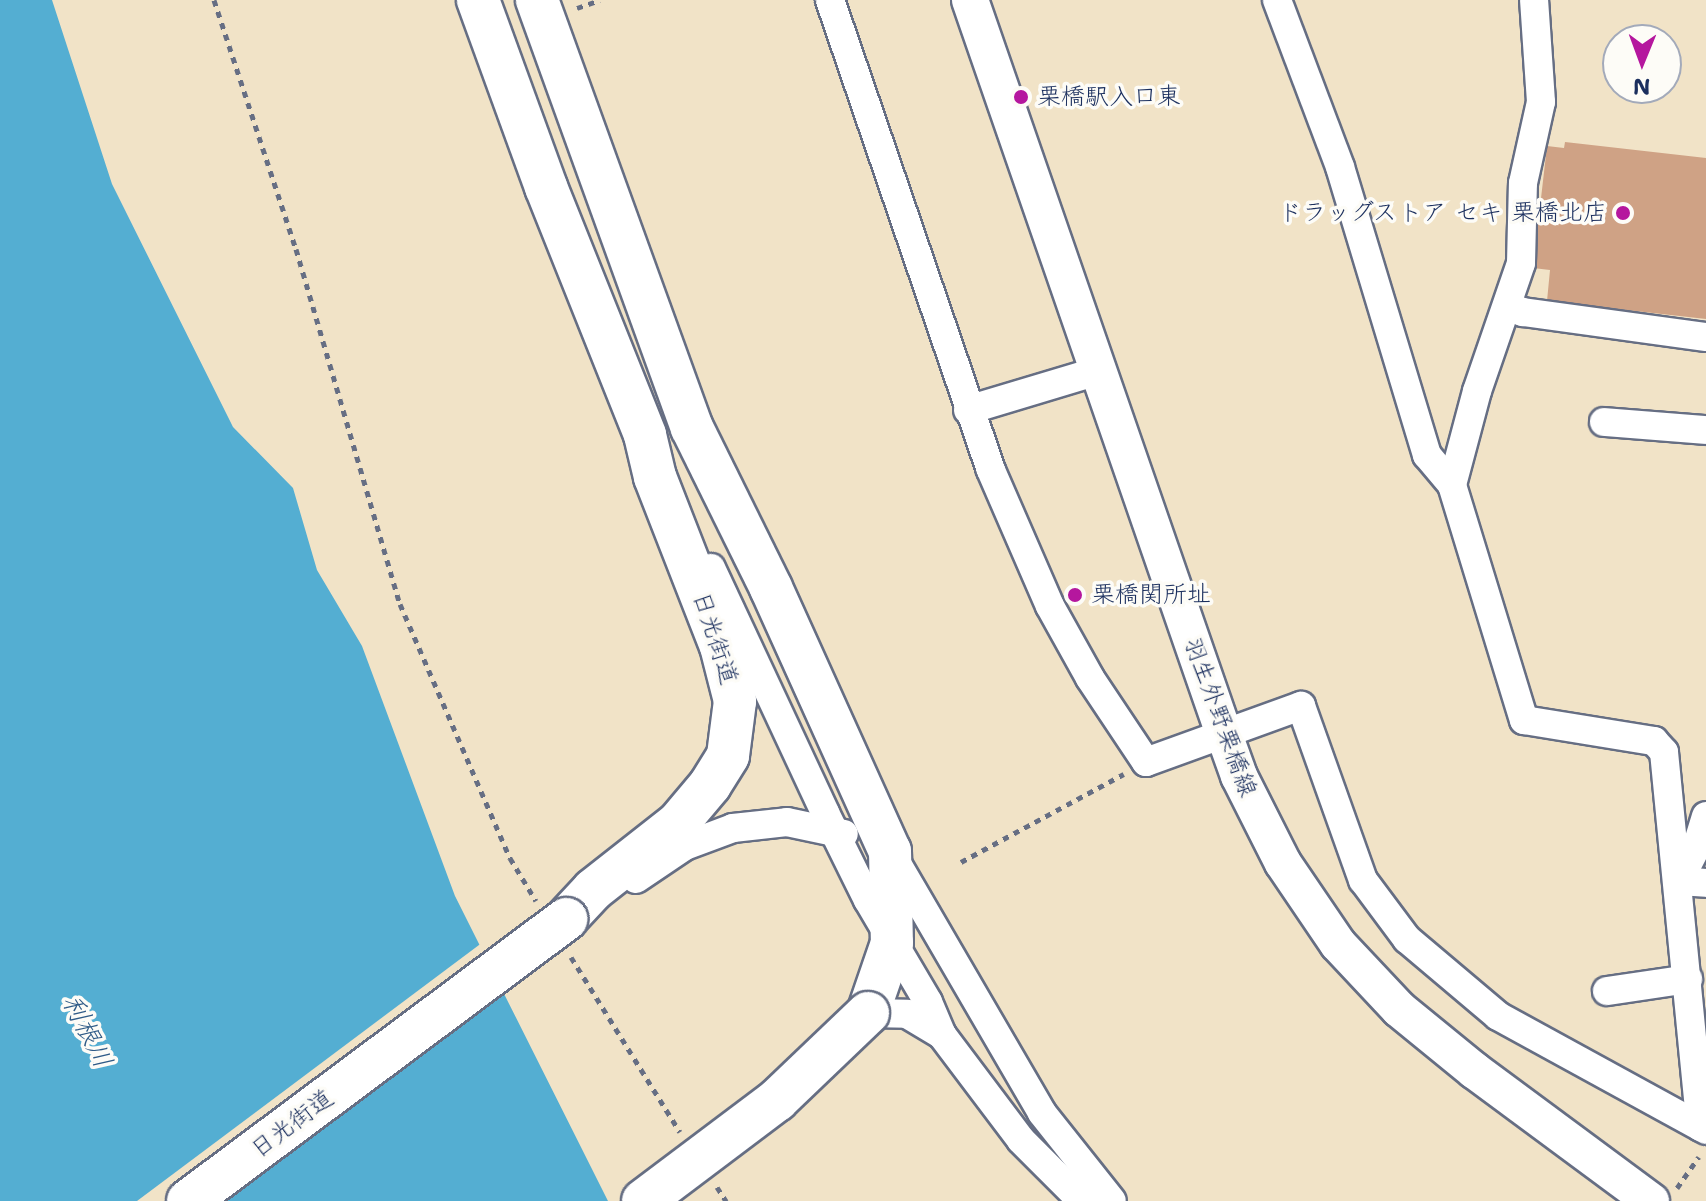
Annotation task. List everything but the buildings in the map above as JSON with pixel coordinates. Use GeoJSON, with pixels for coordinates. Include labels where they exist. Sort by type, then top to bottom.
{"type":"FeatureCollection","features":[{"type":"Feature","properties":{"kind":"highway","name":"日光街道"},"geometry":{"type":"LineString","coordinates":[[188,1201],[559,927],[593,890],[678,823],[728,756],[735,701],[721,646],[655,477],[645,435],[546,187],[478,0]]}},
{"type":"Feature","properties":{"kind":"highway"},"geometry":{"type":"LineString","coordinates":[[537,0],[692,428],[771,588],[890,851],[892,943],[868,1013],[777,1100],[643,1201]]}},
{"type":"Feature","properties":{"kind":"main road","name":"羽生外野栗橋線"},"geometry":{"type":"LineString","coordinates":[[970,0],[1239,776],[1283,863],[1315,913],[1364,975],[1433,1039],[1662,1198]]}},
{"type":"Feature","properties":{"kind":"street"},"geometry":{"type":"LineString","coordinates":[[830,0],[968,410],[1050,606],[1090,678],[1146,762],[1301,706],[1363,880],[1407,939],[1498,1016],[1704,1134]]}},
{"type":"Feature","properties":{"kind":"street"},"geometry":{"type":"LineString","coordinates":[[1277,0],[1340,167],[1427,455],[1452,485],[1524,720],[1654,741],[1664,752],[1692,882]]}},
{"type":"Feature","properties":{"kind":"street"},"geometry":{"type":"LineString","coordinates":[[1452,485],[1498,321],[1507,306],[1521,263],[1523,183],[1541,102],[1534,0]]}},
{"type":"Feature","properties":{"kind":"street"},"geometry":{"type":"LineString","coordinates":[[1507,306],[1523,312],[1706,337]]}},
{"type":"Feature","properties":{"kind":"street"},"geometry":{"type":"LineString","coordinates":[[968,410],[1098,371]]}},
{"type":"Feature","properties":{"kind":"street"},"geometry":{"type":"LineString","coordinates":[[1604,422],[1706,430]]}},
{"type":"Feature","properties":{"kind":"street"},"geometry":{"type":"LineString","coordinates":[[645,435],[670,474],[777,715],[892,943],[928,1002],[942,1035],[1021,1140],[1082,1201]]}},
{"type":"Feature","properties":{"kind":"street"},"geometry":{"type":"LineString","coordinates":[[1704,1134],[1688,979],[1692,882],[1697,846],[1706,816]]}},
{"type":"Feature","properties":{"kind":"street"},"geometry":{"type":"LineString","coordinates":[[559,927],[603,902],[685,846],[708,835],[744,826],[787,822],[834,830],[890,851],[1042,1113],[1112,1201]]}},
{"type":"Feature","properties":{"kind":"street"},"geometry":{"type":"LineString","coordinates":[[1607,991],[1688,979]]}},
{"type":"Feature","properties":{"kind":"street"},"geometry":{"type":"LineString","coordinates":[[868,1013],[907,1014],[942,1035]]}},
{"type":"Feature","properties":{"kind":"path"},"geometry":{"type":"LineString","coordinates":[[214,0],[296,249],[400,604],[510,858],[559,927],[683,1137]]}},
{"type":"Feature","properties":{"kind":"path"},"geometry":{"type":"LineString","coordinates":[[577,8],[600,0]]}},
{"type":"Feature","properties":{"kind":"path"},"geometry":{"type":"LineString","coordinates":[[961,862],[1146,762]]}},
{"type":"Feature","properties":{"kind":"path"},"geometry":{"type":"LineString","coordinates":[[1662,1198],[1704,1134]]}},
{"type":"Feature","properties":{"kind":"path"},"geometry":{"type":"LineString","coordinates":[[709,1176],[726,1201]]}},
{"type":"Feature","properties":{"kind":"water","name":"利根川"},"geometry":{"type":"Polygon","coordinates":[[[0,0],[52,0],[112,184],[233,427],[293,488],[317,570],[362,646],[455,896],[608,1201],[0,1201],[0,0]]]}},
{"type":"Feature","properties":{"kind":"pier"},"geometry":{"type":"Polygon","coordinates":[[[483,942],[506,988],[221,1201],[137,1201],[483,942]]]}},
{"type":"Feature","properties":{"kind":"place","name":"栗橋駅入口東"},"geometry":{"type":"Point","coordinates":[1021,97]}},
{"type":"Feature","properties":{"kind":"place","name":"ドラッグストア セキ 栗橋北店"},"geometry":{"type":"Point","coordinates":[1623,213]}},
{"type":"Feature","properties":{"kind":"place","name":"栗橋関所址"},"geometry":{"type":"Point","coordinates":[1075,595]}}]}
